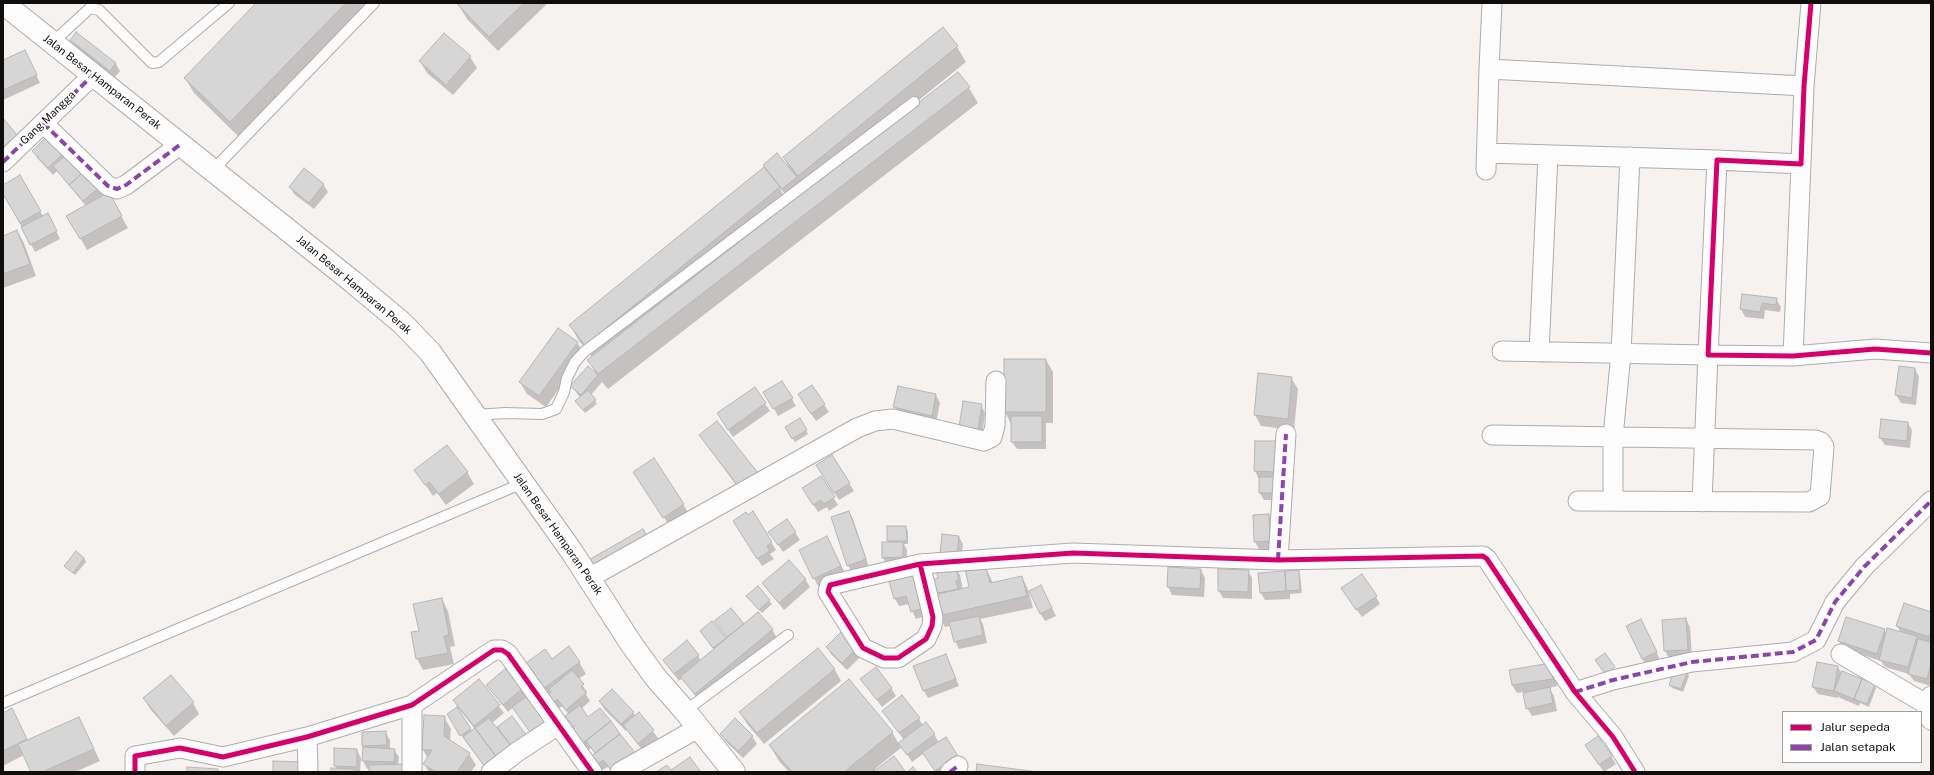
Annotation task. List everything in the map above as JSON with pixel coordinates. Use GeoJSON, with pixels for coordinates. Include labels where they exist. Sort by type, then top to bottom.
{"type":"FeatureCollection","features":[{"type":"Feature","properties":{"kind":"main road","name":"Jalan Besar Hamparan Perak"},"geometry":{"type":"LineString","coordinates":[[3,3],[181,144],[402,323],[430,352],[476,415],[589,578],[632,645],[656,678],[734,772]]}},
{"type":"Feature","properties":{"kind":"street"},"geometry":{"type":"LineString","coordinates":[[1492,3],[1486,161],[1548,155],[1801,164]]}},
{"type":"Feature","properties":{"kind":"street"},"geometry":{"type":"LineString","coordinates":[[1792,356],[1804,86],[1811,3]]}},
{"type":"Feature","properties":{"kind":"street"},"geometry":{"type":"LineString","coordinates":[[1489,70],[1804,86]]}},
{"type":"Feature","properties":{"kind":"street","name":"Gang Mangga"},"geometry":{"type":"LineString","coordinates":[[3,162],[93,75]]}},
{"type":"Feature","properties":{"kind":"street"},"geometry":{"type":"LineString","coordinates":[[43,123],[108,186],[117,189],[126,185],[181,144]]}},
{"type":"Feature","properties":{"kind":"street"},"geometry":{"type":"LineString","coordinates":[[1539,352],[1548,155]]}},
{"type":"Feature","properties":{"kind":"street"},"geometry":{"type":"LineString","coordinates":[[1613,501],[1613,437],[1621,353],[1630,157]]}},
{"type":"Feature","properties":{"kind":"street"},"geometry":{"type":"LineString","coordinates":[[1702,502],[1717,160]]}},
{"type":"Feature","properties":{"kind":"street"},"geometry":{"type":"LineString","coordinates":[[1502,351],[1708,356],[1792,356],[1874,349],[1931,353]]}},
{"type":"Feature","properties":{"kind":"street"},"geometry":{"type":"LineString","coordinates":[[589,578],[857,428],[875,421],[893,420],[984,441],[992,437],[994,426],[996,380]]}},
{"type":"Feature","properties":{"kind":"street"},"geometry":{"type":"LineString","coordinates":[[1278,560],[1286,434]]}},
{"type":"Feature","properties":{"kind":"street"},"geometry":{"type":"LineString","coordinates":[[1492,435],[1705,440],[1816,440],[1821,442],[1824,447],[1820,496],[1816,500],[1809,502],[1578,501]]}},
{"type":"Feature","properties":{"kind":"street"},"geometry":{"type":"LineString","coordinates":[[1575,692],[1613,680],[1692,662],[1793,652],[1816,640],[1835,602],[1864,567],[1931,501]]}},
{"type":"Feature","properties":{"kind":"street"},"geometry":{"type":"LineString","coordinates":[[920,564],[934,617],[926,639],[898,658],[884,658],[863,648],[828,592],[830,584],[920,564],[1072,553],[1278,560],[1483,556],[1487,559],[1575,692],[1612,737],[1635,772]]}},
{"type":"Feature","properties":{"kind":"street"},"geometry":{"type":"LineString","coordinates":[[135,772],[135,756],[180,748],[223,764],[412,705],[494,650],[502,650],[508,654],[592,772]]}},
{"type":"Feature","properties":{"kind":"street"},"geometry":{"type":"LineString","coordinates":[[1841,654],[1929,707]]}},
{"type":"Feature","properties":{"kind":"street"},"geometry":{"type":"LineString","coordinates":[[412,705],[412,772]]}},
{"type":"Feature","properties":{"kind":"street"},"geometry":{"type":"LineString","coordinates":[[620,772],[692,720]]}},
{"type":"Feature","properties":{"kind":"street"},"geometry":{"type":"LineString","coordinates":[[491,772],[517,752],[558,725]]}},
{"type":"Feature","properties":{"kind":"street"},"geometry":{"type":"LineString","coordinates":[[307,737],[308,772]]}},
{"type":"Feature","properties":{"kind":"lane"},"geometry":{"type":"LineString","coordinates":[[52,43],[90,8],[99,10],[152,63],[159,62],[229,3]]}},
{"type":"Feature","properties":{"kind":"lane"},"geometry":{"type":"LineString","coordinates":[[213,170],[374,3]]}},
{"type":"Feature","properties":{"kind":"lane"},"geometry":{"type":"LineString","coordinates":[[476,415],[505,413],[542,414],[556,409],[564,392],[566,378],[574,362],[584,352],[914,102]]}},
{"type":"Feature","properties":{"kind":"lane"},"geometry":{"type":"LineString","coordinates":[[3,703],[523,483]]}},
{"type":"Feature","properties":{"kind":"lane"},"geometry":{"type":"LineString","coordinates":[[692,720],[788,635]]}},
{"type":"Feature","properties":{"kind":"building"},"geometry":{"type":"Polygon","coordinates":[[[256,3],[346,3],[230,122],[184,78],[256,3]]]}},
{"type":"Feature","properties":{"kind":"building"},"geometry":{"type":"Polygon","coordinates":[[[524,3],[489,37],[457,4],[524,3]]]}},
{"type":"Feature","properties":{"kind":"building"},"geometry":{"type":"Polygon","coordinates":[[[943,27],[958,46],[798,176],[783,157],[943,27]]]}},
{"type":"Feature","properties":{"kind":"building"},"geometry":{"type":"Polygon","coordinates":[[[76,32],[116,63],[110,71],[70,40],[76,32]]]}},
{"type":"Feature","properties":{"kind":"building"},"geometry":{"type":"Polygon","coordinates":[[[444,33],[471,56],[446,85],[419,61],[444,33]]]}},
{"type":"Feature","properties":{"kind":"building"},"geometry":{"type":"Polygon","coordinates":[[[25,50],[37,75],[3,90],[3,60],[25,50]]]}},
{"type":"Feature","properties":{"kind":"building"},"geometry":{"type":"Polygon","coordinates":[[[958,72],[970,87],[598,374],[587,360],[958,72]]]}},
{"type":"Feature","properties":{"kind":"building"},"geometry":{"type":"Polygon","coordinates":[[[3,118],[23,142],[3,159],[3,118]]]}},
{"type":"Feature","properties":{"kind":"building"},"geometry":{"type":"Polygon","coordinates":[[[50,133],[67,150],[48,168],[32,151],[50,133]]]}},
{"type":"Feature","properties":{"kind":"building"},"geometry":{"type":"Polygon","coordinates":[[[71,151],[87,169],[69,185],[53,166],[71,151]]]}},
{"type":"Feature","properties":{"kind":"building"},"geometry":{"type":"Polygon","coordinates":[[[777,153],[797,177],[782,189],[763,165],[777,153]]]}},
{"type":"Feature","properties":{"kind":"building"},"geometry":{"type":"Polygon","coordinates":[[[764,167],[780,187],[585,345],[569,325],[764,167]]]}},
{"type":"Feature","properties":{"kind":"building"},"geometry":{"type":"Polygon","coordinates":[[[304,168],[324,184],[309,203],[289,187],[304,168]]]}},
{"type":"Feature","properties":{"kind":"building"},"geometry":{"type":"Polygon","coordinates":[[[87,169],[101,186],[83,201],[69,185],[87,169]]]}},
{"type":"Feature","properties":{"kind":"building"},"geometry":{"type":"Polygon","coordinates":[[[20,175],[41,211],[20,223],[3,194],[3,185],[20,175]]]}},
{"type":"Feature","properties":{"kind":"building"},"geometry":{"type":"Polygon","coordinates":[[[109,192],[122,216],[80,239],[66,216],[109,192]]]}},
{"type":"Feature","properties":{"kind":"building"},"geometry":{"type":"Polygon","coordinates":[[[48,213],[57,231],[30,245],[21,227],[48,213]]]}},
{"type":"Feature","properties":{"kind":"building"},"geometry":{"type":"Polygon","coordinates":[[[17,230],[30,264],[3,274],[3,236],[17,230]]]}},
{"type":"Feature","properties":{"kind":"building"},"geometry":{"type":"Polygon","coordinates":[[[1742,294],[1777,298],[1776,305],[1762,303],[1760,312],[1740,309],[1742,294]]]}},
{"type":"Feature","properties":{"kind":"building"},"geometry":{"type":"Polygon","coordinates":[[[558,328],[578,342],[539,396],[519,382],[558,328]]]}},
{"type":"Feature","properties":{"kind":"building"},"geometry":{"type":"Polygon","coordinates":[[[1004,359],[1046,359],[1046,412],[1004,412],[1004,359]]]}},
{"type":"Feature","properties":{"kind":"building"},"geometry":{"type":"Polygon","coordinates":[[[588,366],[598,375],[581,395],[570,386],[588,366]]]}},
{"type":"Feature","properties":{"kind":"building"},"geometry":{"type":"Polygon","coordinates":[[[1899,366],[1915,368],[1912,398],[1895,395],[1899,366]]]}},
{"type":"Feature","properties":{"kind":"building"},"geometry":{"type":"Polygon","coordinates":[[[1258,373],[1292,377],[1288,419],[1254,415],[1258,373]]]}},
{"type":"Feature","properties":{"kind":"building"},"geometry":{"type":"Polygon","coordinates":[[[782,381],[793,398],[773,409],[763,392],[782,381]]]}},
{"type":"Feature","properties":{"kind":"building"},"geometry":{"type":"Polygon","coordinates":[[[812,385],[825,404],[811,414],[798,394],[812,385]]]}},
{"type":"Feature","properties":{"kind":"building"},"geometry":{"type":"Polygon","coordinates":[[[898,386],[936,394],[932,416],[893,407],[898,386]]]}},
{"type":"Feature","properties":{"kind":"building"},"geometry":{"type":"Polygon","coordinates":[[[755,387],[766,403],[728,430],[717,413],[755,387]]]}},
{"type":"Feature","properties":{"kind":"building"},"geometry":{"type":"Polygon","coordinates":[[[588,390],[596,400],[583,410],[575,401],[588,390]]]}},
{"type":"Feature","properties":{"kind":"building"},"geometry":{"type":"Polygon","coordinates":[[[963,401],[982,404],[978,430],[959,427],[963,401]]]}},
{"type":"Feature","properties":{"kind":"building"},"geometry":{"type":"Polygon","coordinates":[[[1011,416],[1042,416],[1042,442],[1011,442],[1011,416]]]}},
{"type":"Feature","properties":{"kind":"building"},"geometry":{"type":"Polygon","coordinates":[[[800,418],[807,430],[792,439],[785,427],[800,418]]]}},
{"type":"Feature","properties":{"kind":"building"},"geometry":{"type":"Polygon","coordinates":[[[1881,419],[1908,422],[1907,441],[1879,438],[1881,419]]]}},
{"type":"Feature","properties":{"kind":"building"},"geometry":{"type":"Polygon","coordinates":[[[717,421],[758,473],[739,487],[699,435],[717,421]]]}},
{"type":"Feature","properties":{"kind":"building"},"geometry":{"type":"Polygon","coordinates":[[[1255,441],[1276,441],[1275,472],[1254,471],[1255,441]]]}},
{"type":"Feature","properties":{"kind":"building"},"geometry":{"type":"Polygon","coordinates":[[[447,445],[468,472],[439,494],[429,482],[425,485],[414,470],[447,445]]]}},
{"type":"Feature","properties":{"kind":"building"},"geometry":{"type":"Polygon","coordinates":[[[832,455],[850,483],[834,493],[816,465],[832,455]]]}},
{"type":"Feature","properties":{"kind":"building"},"geometry":{"type":"Polygon","coordinates":[[[654,458],[684,504],[663,518],[633,472],[654,458]]]}},
{"type":"Feature","properties":{"kind":"building"},"geometry":{"type":"Polygon","coordinates":[[[821,476],[835,497],[824,504],[821,500],[813,505],[802,488],[821,476]]]}},
{"type":"Feature","properties":{"kind":"building"},"geometry":{"type":"Polygon","coordinates":[[[1259,477],[1280,477],[1280,493],[1259,493],[1259,477]]]}},
{"type":"Feature","properties":{"kind":"building"},"geometry":{"type":"Polygon","coordinates":[[[753,511],[772,542],[767,546],[770,551],[757,559],[733,521],[746,512],[748,515],[753,511]]]}},
{"type":"Feature","properties":{"kind":"building"},"geometry":{"type":"Polygon","coordinates":[[[849,511],[866,559],[847,566],[831,517],[849,511]]]}},
{"type":"Feature","properties":{"kind":"building"},"geometry":{"type":"Polygon","coordinates":[[[1269,514],[1270,541],[1254,542],[1253,515],[1269,514]]]}},
{"type":"Feature","properties":{"kind":"building"},"geometry":{"type":"Polygon","coordinates":[[[787,519],[796,532],[778,545],[768,532],[787,519]]]}},
{"type":"Feature","properties":{"kind":"building"},"geometry":{"type":"Polygon","coordinates":[[[887,526],[906,526],[907,541],[887,541],[887,526]]]}},
{"type":"Feature","properties":{"kind":"building"},"geometry":{"type":"Polygon","coordinates":[[[643,529],[650,541],[592,575],[585,562],[643,529]]]}},
{"type":"Feature","properties":{"kind":"building"},"geometry":{"type":"Polygon","coordinates":[[[942,534],[959,536],[957,556],[940,554],[942,534]]]}},
{"type":"Feature","properties":{"kind":"building"},"geometry":{"type":"Polygon","coordinates":[[[827,536],[841,566],[813,579],[799,550],[827,536]]]}},
{"type":"Feature","properties":{"kind":"building"},"geometry":{"type":"Polygon","coordinates":[[[882,542],[903,542],[903,557],[882,558],[882,542]]]}},
{"type":"Feature","properties":{"kind":"building"},"geometry":{"type":"Polygon","coordinates":[[[76,551],[84,558],[73,573],[64,566],[76,551]]]}},
{"type":"Feature","properties":{"kind":"building"},"geometry":{"type":"Polygon","coordinates":[[[789,560],[806,579],[779,603],[762,583],[789,560]]]}},
{"type":"Feature","properties":{"kind":"building"},"geometry":{"type":"Polygon","coordinates":[[[985,565],[990,583],[1022,576],[1027,596],[938,616],[933,595],[969,587],[965,569],[985,565]]]}},
{"type":"Feature","properties":{"kind":"building"},"geometry":{"type":"Polygon","coordinates":[[[956,567],[959,581],[956,581],[958,589],[934,594],[931,580],[938,578],[936,570],[956,567]]]}},
{"type":"Feature","properties":{"kind":"building"},"geometry":{"type":"Polygon","coordinates":[[[1168,567],[1201,569],[1200,589],[1167,587],[1168,567]]]}},
{"type":"Feature","properties":{"kind":"building"},"geometry":{"type":"Polygon","coordinates":[[[1218,569],[1249,570],[1248,592],[1218,591],[1218,569]]]}},
{"type":"Feature","properties":{"kind":"building"},"geometry":{"type":"Polygon","coordinates":[[[1299,570],[1300,590],[1286,591],[1285,571],[1299,570]]]}},
{"type":"Feature","properties":{"kind":"building"},"geometry":{"type":"Polygon","coordinates":[[[1285,571],[1286,591],[1260,593],[1258,573],[1285,571]]]}},
{"type":"Feature","properties":{"kind":"building"},"geometry":{"type":"Polygon","coordinates":[[[919,573],[929,606],[911,612],[906,596],[894,599],[888,578],[919,573]]]}},
{"type":"Feature","properties":{"kind":"building"},"geometry":{"type":"Polygon","coordinates":[[[1362,574],[1377,596],[1356,610],[1341,588],[1362,574]]]}},
{"type":"Feature","properties":{"kind":"building"},"geometry":{"type":"Polygon","coordinates":[[[1041,585],[1052,608],[1040,614],[1029,591],[1041,585]]]}},
{"type":"Feature","properties":{"kind":"building"},"geometry":{"type":"Polygon","coordinates":[[[758,586],[770,600],[759,610],[746,596],[758,586]]]}},
{"type":"Feature","properties":{"kind":"building"},"geometry":{"type":"Polygon","coordinates":[[[442,598],[449,635],[444,636],[448,653],[416,659],[411,632],[419,631],[413,604],[442,598]]]}},
{"type":"Feature","properties":{"kind":"building"},"geometry":{"type":"Polygon","coordinates":[[[1904,603],[1931,612],[1931,631],[1929,637],[1896,626],[1904,603]]]}},
{"type":"Feature","properties":{"kind":"building"},"geometry":{"type":"Polygon","coordinates":[[[731,608],[744,624],[727,637],[714,621],[731,608]]]}},
{"type":"Feature","properties":{"kind":"building"},"geometry":{"type":"Polygon","coordinates":[[[758,612],[773,629],[695,694],[680,677],[758,612]]]}},
{"type":"Feature","properties":{"kind":"building"},"geometry":{"type":"Polygon","coordinates":[[[979,616],[983,635],[954,642],[949,622],[979,616]]]}},
{"type":"Feature","properties":{"kind":"building"},"geometry":{"type":"Polygon","coordinates":[[[1846,617],[1885,629],[1877,654],[1838,641],[1846,617]]]}},
{"type":"Feature","properties":{"kind":"building"},"geometry":{"type":"Polygon","coordinates":[[[1686,618],[1688,650],[1664,651],[1662,620],[1686,618]]]}},
{"type":"Feature","properties":{"kind":"building"},"geometry":{"type":"Polygon","coordinates":[[[1641,619],[1657,652],[1642,659],[1626,626],[1641,619]]]}},
{"type":"Feature","properties":{"kind":"building"},"geometry":{"type":"Polygon","coordinates":[[[712,621],[726,638],[713,648],[700,631],[712,621]]]}},
{"type":"Feature","properties":{"kind":"building"},"geometry":{"type":"Polygon","coordinates":[[[1887,628],[1917,636],[1908,667],[1879,660],[1887,628]]]}},
{"type":"Feature","properties":{"kind":"building"},"geometry":{"type":"Polygon","coordinates":[[[844,629],[860,645],[842,663],[826,647],[844,629]]]}},
{"type":"Feature","properties":{"kind":"building"},"geometry":{"type":"Polygon","coordinates":[[[1918,639],[1931,642],[1931,664],[1927,679],[1908,674],[1918,639]]]}},
{"type":"Feature","properties":{"kind":"building"},"geometry":{"type":"Polygon","coordinates":[[[687,640],[699,655],[674,674],[663,660],[687,640]]]}},
{"type":"Feature","properties":{"kind":"building"},"geometry":{"type":"Polygon","coordinates":[[[569,646],[580,662],[540,691],[529,675],[533,672],[526,663],[545,649],[552,659],[569,646]]]}},
{"type":"Feature","properties":{"kind":"building"},"geometry":{"type":"Polygon","coordinates":[[[818,648],[835,669],[757,733],[739,712],[818,648]]]}},
{"type":"Feature","properties":{"kind":"building"},"geometry":{"type":"Polygon","coordinates":[[[1605,653],[1615,667],[1605,674],[1595,660],[1605,653]]]}},
{"type":"Feature","properties":{"kind":"building"},"geometry":{"type":"Polygon","coordinates":[[[946,654],[956,679],[923,691],[913,666],[946,654]]]}},
{"type":"Feature","properties":{"kind":"building"},"geometry":{"type":"Polygon","coordinates":[[[1817,662],[1838,666],[1834,691],[1812,687],[1817,662]]]}},
{"type":"Feature","properties":{"kind":"building"},"geometry":{"type":"Polygon","coordinates":[[[1551,663],[1553,679],[1512,685],[1509,670],[1551,663]]]}},
{"type":"Feature","properties":{"kind":"building"},"geometry":{"type":"Polygon","coordinates":[[[876,667],[892,688],[877,700],[860,679],[876,667]]]}},
{"type":"Feature","properties":{"kind":"building"},"geometry":{"type":"Polygon","coordinates":[[[1675,667],[1688,671],[1681,689],[1669,685],[1675,667]]]}},
{"type":"Feature","properties":{"kind":"building"},"geometry":{"type":"Polygon","coordinates":[[[506,668],[523,688],[503,705],[486,685],[506,668]]]}},
{"type":"Feature","properties":{"kind":"building"},"geometry":{"type":"Polygon","coordinates":[[[572,670],[584,684],[581,687],[586,693],[566,710],[557,699],[551,704],[545,697],[551,692],[549,689],[572,670]]]}},
{"type":"Feature","properties":{"kind":"building"},"geometry":{"type":"Polygon","coordinates":[[[1842,671],[1862,679],[1854,699],[1834,691],[1842,671]]]}},
{"type":"Feature","properties":{"kind":"building"},"geometry":{"type":"Polygon","coordinates":[[[171,675],[194,702],[166,726],[143,698],[171,675]]]}},
{"type":"Feature","properties":{"kind":"building"},"geometry":{"type":"Polygon","coordinates":[[[479,679],[500,705],[474,726],[453,700],[479,679]]]}},
{"type":"Feature","properties":{"kind":"building"},"geometry":{"type":"Polygon","coordinates":[[[849,679],[893,732],[844,772],[792,772],[769,745],[849,679]]]}},
{"type":"Feature","properties":{"kind":"building"},"geometry":{"type":"Polygon","coordinates":[[[1862,679],[1875,684],[1867,704],[1854,699],[1862,679]]]}},
{"type":"Feature","properties":{"kind":"building"},"geometry":{"type":"Polygon","coordinates":[[[1550,687],[1553,703],[1526,709],[1523,693],[1550,687]]]}},
{"type":"Feature","properties":{"kind":"building"},"geometry":{"type":"Polygon","coordinates":[[[612,689],[634,712],[621,724],[599,701],[612,689]]]}},
{"type":"Feature","properties":{"kind":"building"},"geometry":{"type":"Polygon","coordinates":[[[529,695],[547,720],[530,732],[512,707],[529,695]]]}},
{"type":"Feature","properties":{"kind":"building"},"geometry":{"type":"Polygon","coordinates":[[[902,695],[920,718],[899,733],[882,711],[902,695]]]}},
{"type":"Feature","properties":{"kind":"building"},"geometry":{"type":"Polygon","coordinates":[[[580,705],[588,717],[600,708],[611,721],[579,746],[568,732],[574,727],[565,716],[580,705]]]}},
{"type":"Feature","properties":{"kind":"building"},"geometry":{"type":"Polygon","coordinates":[[[457,707],[471,729],[460,736],[447,714],[457,707]]]}},
{"type":"Feature","properties":{"kind":"building"},"geometry":{"type":"Polygon","coordinates":[[[12,708],[27,739],[3,751],[3,713],[12,708]]]}},
{"type":"Feature","properties":{"kind":"building"},"geometry":{"type":"Polygon","coordinates":[[[639,712],[654,730],[638,744],[623,725],[639,712]]]}},
{"type":"Feature","properties":{"kind":"building"},"geometry":{"type":"Polygon","coordinates":[[[424,715],[445,716],[444,736],[470,753],[457,772],[436,772],[423,764],[432,750],[422,750],[424,715]]]}},
{"type":"Feature","properties":{"kind":"building"},"geometry":{"type":"Polygon","coordinates":[[[512,716],[527,736],[512,747],[497,727],[512,716]]]}},
{"type":"Feature","properties":{"kind":"building"},"geometry":{"type":"Polygon","coordinates":[[[79,717],[94,749],[42,772],[31,772],[18,744],[79,717]]]}},
{"type":"Feature","properties":{"kind":"building"},"geometry":{"type":"Polygon","coordinates":[[[489,718],[512,747],[497,758],[475,728],[489,718]]]}},
{"type":"Feature","properties":{"kind":"building"},"geometry":{"type":"Polygon","coordinates":[[[735,718],[753,736],[738,751],[720,734],[735,718]]]}},
{"type":"Feature","properties":{"kind":"building"},"geometry":{"type":"Polygon","coordinates":[[[611,721],[620,734],[595,753],[586,741],[611,721]]]}},
{"type":"Feature","properties":{"kind":"building"},"geometry":{"type":"Polygon","coordinates":[[[926,722],[935,734],[907,755],[898,743],[926,722]]]}},
{"type":"Feature","properties":{"kind":"building"},"geometry":{"type":"Polygon","coordinates":[[[475,728],[497,758],[485,767],[463,737],[475,728]]]}},
{"type":"Feature","properties":{"kind":"building"},"geometry":{"type":"Polygon","coordinates":[[[386,731],[387,745],[362,746],[362,732],[386,731]]]}},
{"type":"Feature","properties":{"kind":"building"},"geometry":{"type":"Polygon","coordinates":[[[620,734],[638,756],[613,772],[603,760],[595,766],[589,758],[620,734]]]}},
{"type":"Feature","properties":{"kind":"building"},"geometry":{"type":"Polygon","coordinates":[[[1598,736],[1612,756],[1599,765],[1585,745],[1598,736]]]}},
{"type":"Feature","properties":{"kind":"building"},"geometry":{"type":"Polygon","coordinates":[[[946,737],[958,756],[935,771],[922,752],[946,737]]]}},
{"type":"Feature","properties":{"kind":"building"},"geometry":{"type":"Polygon","coordinates":[[[363,747],[395,749],[394,762],[362,761],[363,747]]]}},
{"type":"Feature","properties":{"kind":"building"},"geometry":{"type":"Polygon","coordinates":[[[334,748],[357,749],[357,767],[334,766],[334,748]]]}},
{"type":"Feature","properties":{"kind":"building"},"geometry":{"type":"Polygon","coordinates":[[[894,756],[905,771],[873,772],[894,756]]]}},
{"type":"Feature","properties":{"kind":"building"},"geometry":{"type":"Polygon","coordinates":[[[690,757],[701,772],[656,772],[667,765],[671,770],[690,757]]]}},
{"type":"Feature","properties":{"kind":"building"},"geometry":{"type":"Polygon","coordinates":[[[273,761],[305,762],[304,772],[273,772],[273,761]]]}},
{"type":"Feature","properties":{"kind":"building"},"geometry":{"type":"Polygon","coordinates":[[[403,764],[403,772],[369,772],[369,765],[403,764]]]}},
{"type":"Feature","properties":{"kind":"building"},"geometry":{"type":"Polygon","coordinates":[[[977,764],[1038,772],[976,772],[977,764]]]}},
{"type":"Feature","properties":{"kind":"building"},"geometry":{"type":"Polygon","coordinates":[[[187,767],[218,769],[218,772],[187,772],[187,767]]]}},
{"type":"Feature","properties":{"kind":"building"},"geometry":{"type":"Polygon","coordinates":[[[913,767],[917,772],[907,772],[913,767]]]}},
{"type":"Feature","properties":{"kind":"building"},"geometry":{"type":"Polygon","coordinates":[[[331,768],[354,769],[354,772],[331,772],[331,768]]]}},
{"type":"Feature","properties":{"kind":"marked path"},"geometry":{"type":"LineString","coordinates":[[3,162],[93,75]]}},
{"type":"Feature","properties":{"kind":"marked path"},"geometry":{"type":"LineString","coordinates":[[43,123],[108,186],[117,189],[126,185],[181,144]]}},
{"type":"Feature","properties":{"kind":"marked path"},"geometry":{"type":"LineString","coordinates":[[1278,560],[1286,434]]}},
{"type":"Feature","properties":{"kind":"marked path"},"geometry":{"type":"LineString","coordinates":[[1575,692],[1613,680],[1692,662],[1793,652],[1816,640],[1835,602],[1864,567],[1931,501]]}},
{"type":"Feature","properties":{"kind":"marked path"},"geometry":{"type":"LineString","coordinates":[[950,772],[958,766]]}},
{"type":"Feature","properties":{"kind":"cycle path"},"geometry":{"type":"LineString","coordinates":[[1811,3],[1804,86],[1801,164],[1717,160],[1708,355],[1793,356],[1875,349],[1931,353]]}},
{"type":"Feature","properties":{"kind":"cycle path"},"geometry":{"type":"LineString","coordinates":[[920,564],[933,617],[932,626],[926,639],[898,658],[884,658],[863,648],[828,592],[830,585],[920,564],[1073,553],[1278,560],[1483,556],[1487,559],[1575,692],[1613,737],[1635,772]]}},
{"type":"Feature","properties":{"kind":"cycle path"},"geometry":{"type":"LineString","coordinates":[[135,772],[135,756],[180,748],[223,757],[307,737],[412,705],[494,650],[502,650],[508,654],[592,772]]}}]}
